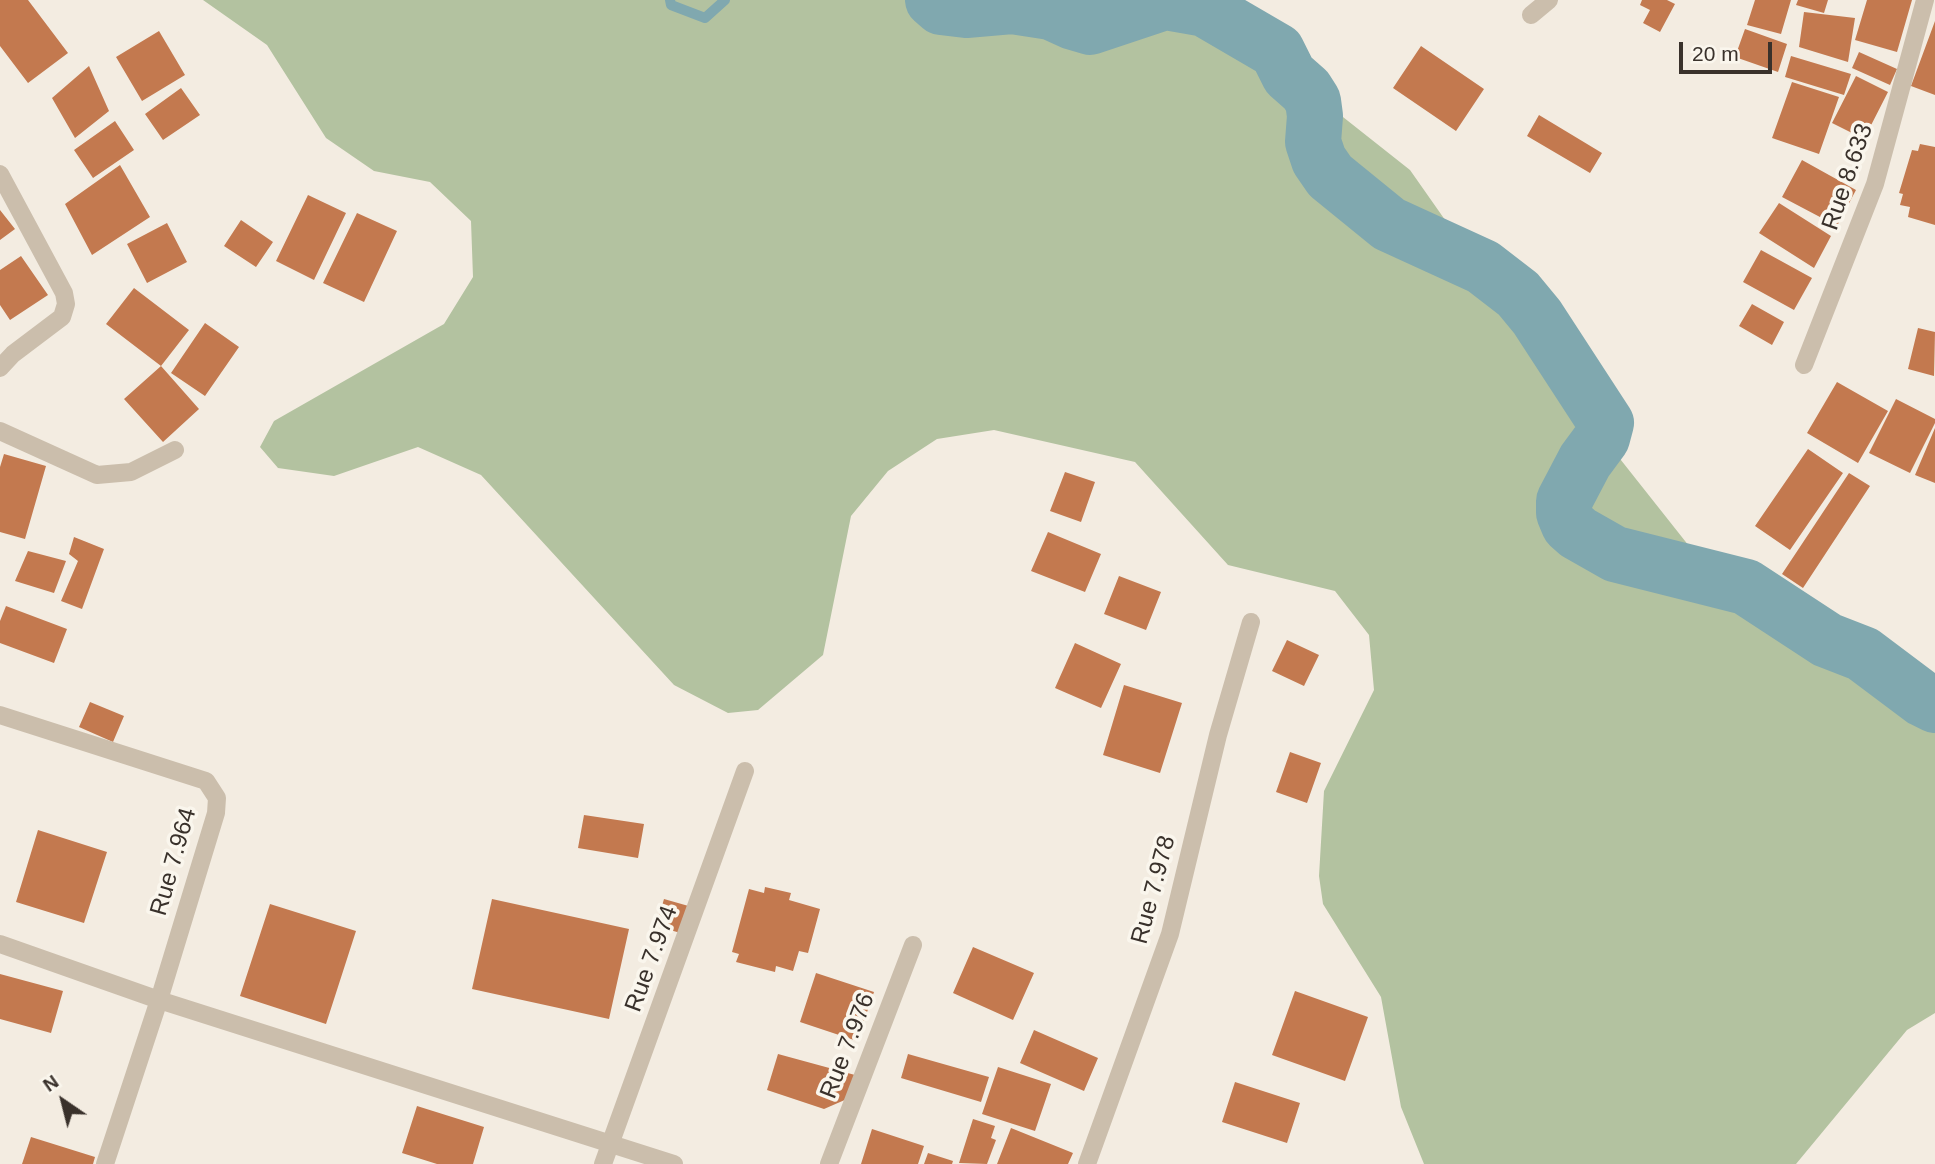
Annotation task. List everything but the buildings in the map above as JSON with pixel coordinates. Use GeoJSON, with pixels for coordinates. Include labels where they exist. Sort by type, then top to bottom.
{"type":"FeatureCollection","features":[{"type":"Feature","properties":{"kind":"street"},"geometry":{"type":"LineString","coordinates":[[1531,15],[1549,0]]}},
{"type":"Feature","properties":{"kind":"street","name":"Rue 8.633"},"geometry":{"type":"LineString","coordinates":[[1804,365],[1875,184],[1925,0]]}},
{"type":"Feature","properties":{"kind":"street"},"geometry":{"type":"LineString","coordinates":[[0,174],[64,293],[66,304],[62,317],[13,354],[0,368]]}},
{"type":"Feature","properties":{"kind":"street"},"geometry":{"type":"LineString","coordinates":[[0,431],[97,475],[131,472],[175,450]]}},
{"type":"Feature","properties":{"kind":"street","name":"Rue 7.978"},"geometry":{"type":"LineString","coordinates":[[1087,1164],[1170,934],[1218,736],[1251,622]]}},
{"type":"Feature","properties":{"kind":"street","name":"Rue 7.964"},"geometry":{"type":"LineString","coordinates":[[0,715],[206,782],[217,799],[216,813],[159,1000],[105,1164]]}},
{"type":"Feature","properties":{"kind":"street","name":"Rue 7.974"},"geometry":{"type":"LineString","coordinates":[[603,1164],[745,771]]}},
{"type":"Feature","properties":{"kind":"street"},"geometry":{"type":"LineString","coordinates":[[0,943],[159,1000],[674,1164]]}},
{"type":"Feature","properties":{"kind":"street","name":"Rue 7.976"},"geometry":{"type":"LineString","coordinates":[[829,1164],[913,945]]}},
{"type":"Feature","properties":{"kind":"green space"},"geometry":{"type":"Polygon","coordinates":[[[203,0],[1195,0],[1410,170],[1556,378],[1689,546],[1854,676],[1935,708],[1935,1013],[1907,1030],[1796,1164],[1424,1164],[1401,1107],[1381,997],[1323,904],[1319,876],[1324,791],[1374,690],[1369,635],[1335,591],[1228,565],[1135,462],[994,430],[937,439],[888,471],[851,516],[823,655],[758,710],[728,713],[674,685],[481,475],[418,447],[334,476],[278,468],[260,447],[274,421],[444,324],[473,277],[471,221],[430,182],[374,171],[326,138],[267,45],[203,0]]]}},
{"type":"Feature","properties":{"kind":"waterway"},"geometry":{"type":"LineString","coordinates":[[670,0],[671,5],[705,18],[725,0]]}},
{"type":"Feature","properties":{"kind":"waterway"},"geometry":{"type":"LineString","coordinates":[[933,0],[941,7],[966,10],[1012,6],[1051,12],[1090,27],[1165,2],[1205,9],[1277,51],[1289,75],[1306,90],[1313,101],[1313,142],[1319,160],[1330,176],[1389,224],[1483,267],[1518,294],[1537,317],[1606,423],[1602,438],[1585,461],[1564,501],[1564,513],[1569,525],[1615,554],[1746,587],[1827,640],[1863,654],[1935,705]]}}]}
